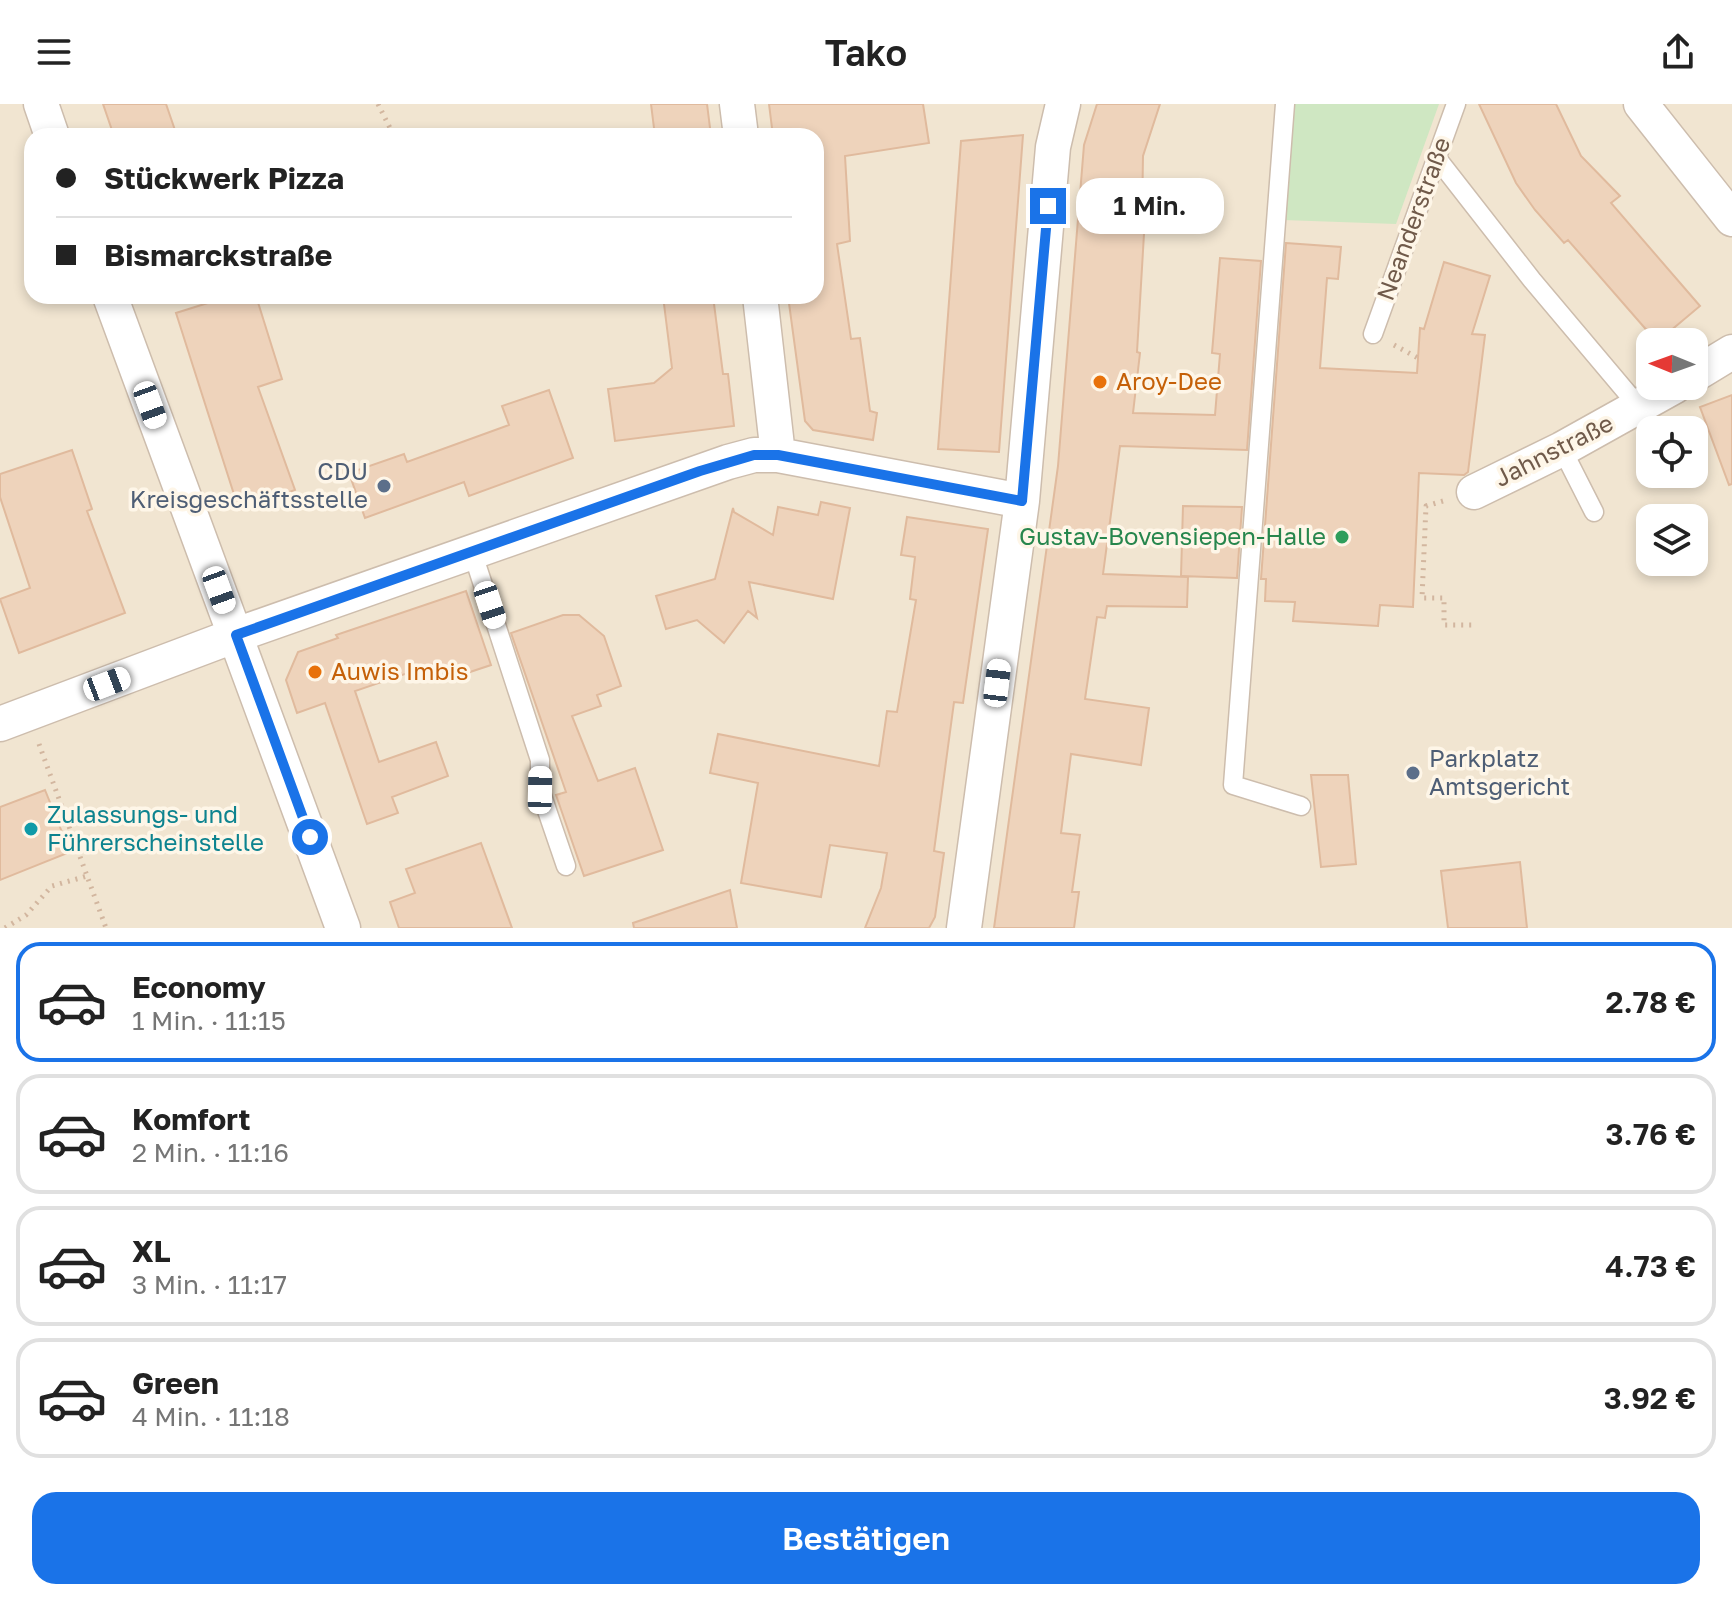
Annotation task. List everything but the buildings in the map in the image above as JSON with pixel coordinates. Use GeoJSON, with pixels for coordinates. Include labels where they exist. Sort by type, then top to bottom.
{"type":"FeatureCollection","features":[{"type":"Feature","properties":{"kind":"street"},"geometry":{"type":"LineString","coordinates":[[41,104],[49,128]]}},
{"type":"Feature","properties":{"kind":"street"},"geometry":{"type":"LineString","coordinates":[[737,104],[740,128]]}},
{"type":"Feature","properties":{"kind":"street"},"geometry":{"type":"LineString","coordinates":[[964,928],[1022,501],[1053,147],[1063,104]]}},
{"type":"Feature","properties":{"kind":"street"},"geometry":{"type":"LineString","coordinates":[[1641,104],[1732,219]]}},
{"type":"Feature","properties":{"kind":"street"},"geometry":{"type":"LineString","coordinates":[[113,304],[343,928]]}},
{"type":"Feature","properties":{"kind":"street"},"geometry":{"type":"LineString","coordinates":[[761,304],[778,455]]}},
{"type":"Feature","properties":{"kind":"street"},"geometry":{"type":"LineString","coordinates":[[1708,367],[1732,352]]}},
{"type":"Feature","properties":{"kind":"street","name":"Jahnstraße"},"geometry":{"type":"LineString","coordinates":[[1474,492],[1562,449],[1651,400]]}},
{"type":"Feature","properties":{"kind":"street"},"geometry":{"type":"LineString","coordinates":[[14,718],[472,551],[754,455],[778,455],[1022,501]]}},
{"type":"Feature","properties":{"kind":"lane"},"geometry":{"type":"LineString","coordinates":[[1285,104],[1233,785],[1301,806]]}},
{"type":"Feature","properties":{"kind":"lane","name":"Neanderstraße"},"geometry":{"type":"LineString","coordinates":[[1373,334],[1456,104]]}},
{"type":"Feature","properties":{"kind":"lane"},"geometry":{"type":"LineString","coordinates":[[1436,157],[1532,280],[1639,407]]}},
{"type":"Feature","properties":{"kind":"lane"},"geometry":{"type":"LineString","coordinates":[[1562,449],[1594,512]]}},
{"type":"Feature","properties":{"kind":"lane"},"geometry":{"type":"LineString","coordinates":[[472,551],[540,760],[540,790],[566,866]]}},
{"type":"Feature","properties":{"kind":"path"},"geometry":{"type":"LineString","coordinates":[[378,104],[390,128]]}},
{"type":"Feature","properties":{"kind":"path"},"geometry":{"type":"LineString","coordinates":[[1472,625],[1444,625],[1444,598],[1422,598],[1426,506],[1474,492]]}},
{"type":"Feature","properties":{"kind":"path"},"geometry":{"type":"LineString","coordinates":[[14,718],[87,876],[106,928]]}},
{"type":"Feature","properties":{"kind":"path"},"geometry":{"type":"LineString","coordinates":[[5,928],[26,915],[52,886],[87,876]]}},
{"type":"Feature","properties":{"kind":"shaded area"},"geometry":{"type":"Polygon","coordinates":[[[0,104],[1732,104],[1732,928],[0,928],[0,104]]]}},
{"type":"Feature","properties":{"kind":"green space"},"geometry":{"type":"Polygon","coordinates":[[[1292,104],[1439,104],[1396,224],[1283,220],[1292,104]]]}},
{"type":"Feature","properties":{"kind":"place","name":"Aroy-Dee"},"geometry":{"type":"Point","coordinates":[1100,382]}},
{"type":"Feature","properties":{"kind":"place","name":"CDU Kreisgeschäftsstelle"},"geometry":{"type":"Point","coordinates":[384,486]}},
{"type":"Feature","properties":{"kind":"place","name":"Gustav-Bovensiepen-Halle"},"geometry":{"type":"Point","coordinates":[1342,537]}},
{"type":"Feature","properties":{"kind":"place","name":"Auwis Imbis"},"geometry":{"type":"Point","coordinates":[315,672]}},
{"type":"Feature","properties":{"kind":"place","name":"Parkplatz Amtsgericht"},"geometry":{"type":"Point","coordinates":[1413,773]}},
{"type":"Feature","properties":{"kind":"place","name":"Zulassungs- und Führerscheinstelle"},"geometry":{"type":"Point","coordinates":[31,829]}},
{"type":"Feature","properties":{"kind":"route"},"geometry":{"type":"LineString","coordinates":[[310,837],[236,635],[700,471],[754,455],[778,455],[1022,501],[1048,206]]}}]}
